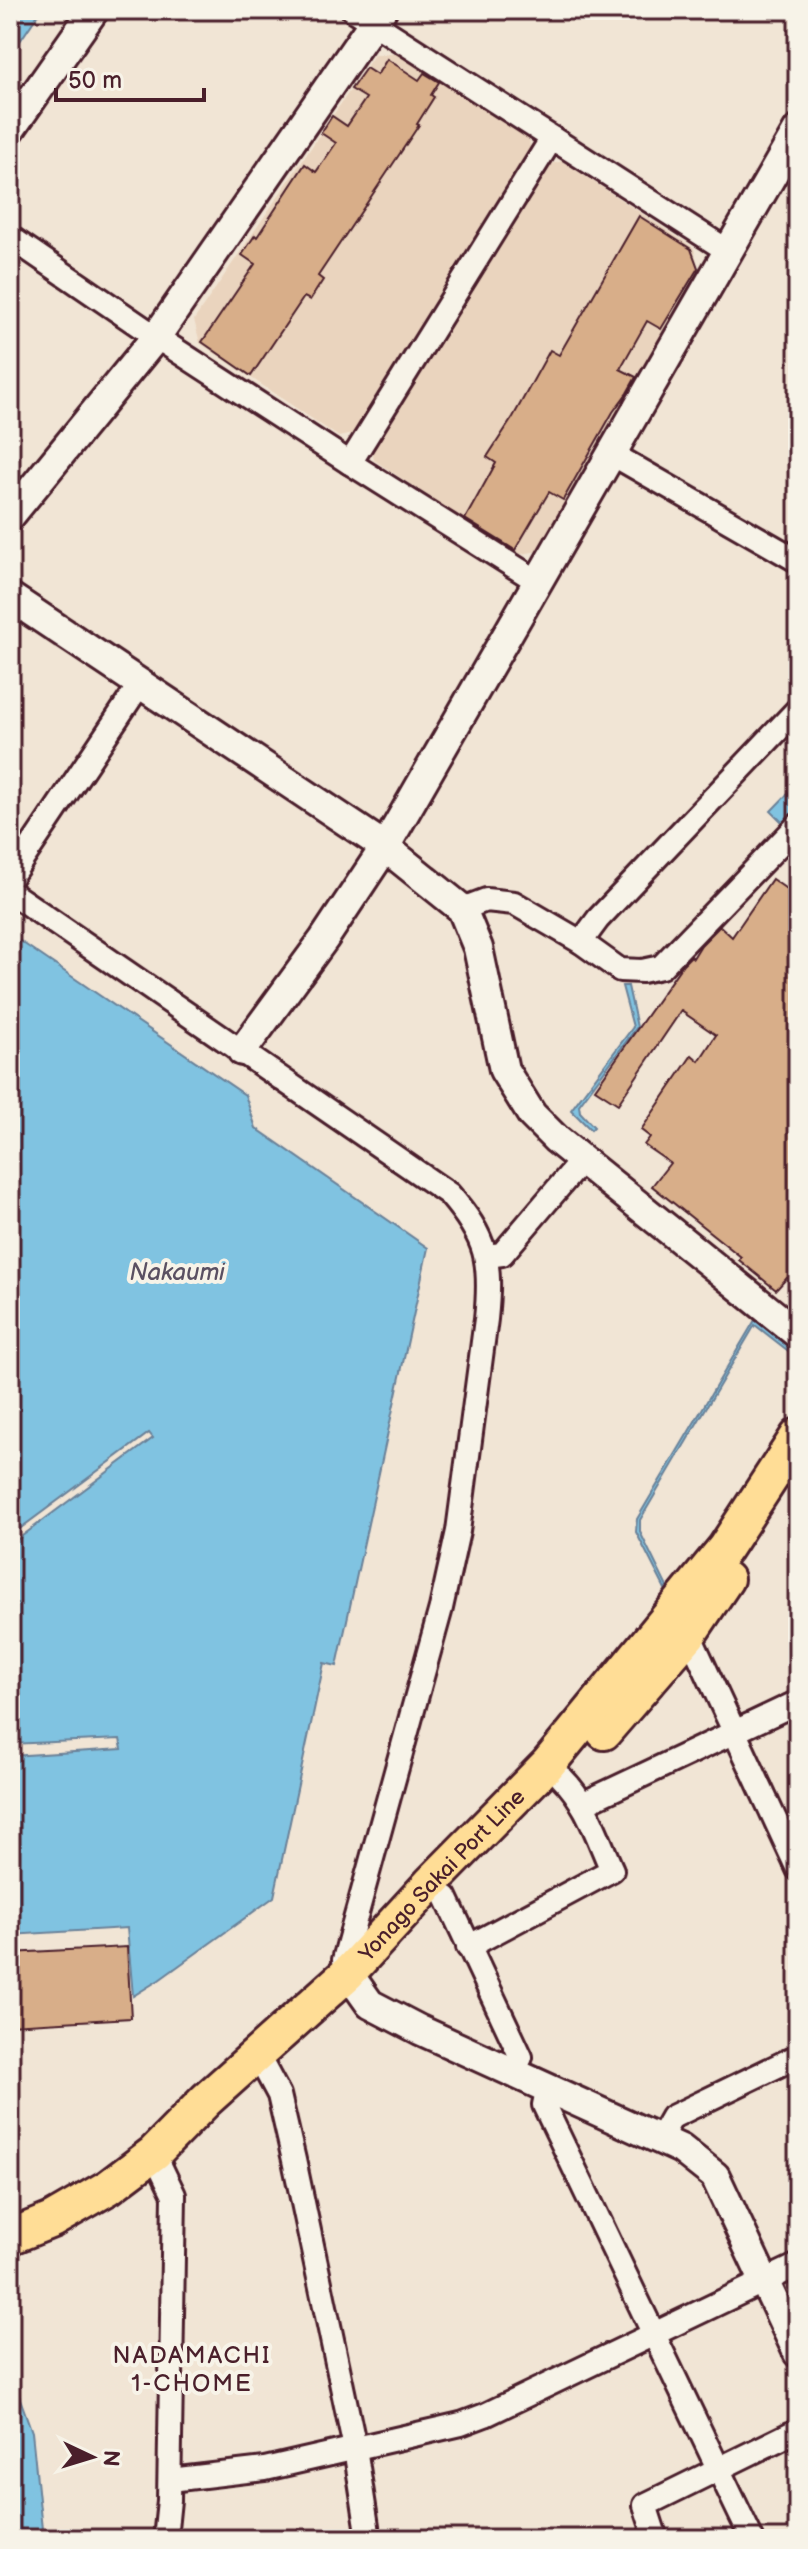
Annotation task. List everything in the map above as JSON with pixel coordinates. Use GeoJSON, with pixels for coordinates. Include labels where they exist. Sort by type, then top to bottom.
{"type":"FeatureCollection","features":[{"type":"Feature","properties":{"kind":"main road","name":"Yonago Sakai Port Line"},"geometry":{"type":"LineString","coordinates":[[352,1979],[430,1884],[548,1764],[725,1548],[798,1436]]}},
{"type":"Feature","properties":{"kind":"main road","name":"Yonago Sakai Port Line"},"geometry":{"type":"LineString","coordinates":[[10,2259],[71,2234],[139,2194],[159,2161],[206,2100],[262,2064],[352,1979],[572,1791],[689,1634],[798,1468]]}},
{"type":"Feature","properties":{"kind":"main road","name":"Yonago Sakai Port Line"},"geometry":{"type":"LineString","coordinates":[[10,2237],[52,2220],[159,2161]]}},
{"type":"Feature","properties":{"kind":"street"},"geometry":{"type":"LineString","coordinates":[[10,130],[94,10]]}},
{"type":"Feature","properties":{"kind":"street"},"geometry":{"type":"LineString","coordinates":[[10,516],[156,337],[369,14],[552,138],[728,251]]}},
{"type":"Feature","properties":{"kind":"street"},"geometry":{"type":"LineString","coordinates":[[242,1051],[324,939],[385,847],[798,130]]}},
{"type":"Feature","properties":{"kind":"street"},"geometry":{"type":"LineString","coordinates":[[350,463],[552,138]]}},
{"type":"Feature","properties":{"kind":"street"},"geometry":{"type":"LineString","coordinates":[[10,237],[156,337],[537,581]]}},
{"type":"Feature","properties":{"kind":"street"},"geometry":{"type":"LineString","coordinates":[[612,454],[798,561]]}},
{"type":"Feature","properties":{"kind":"street"},"geometry":{"type":"LineString","coordinates":[[10,597],[385,847],[462,909],[478,948],[504,1070],[532,1115],[582,1160],[798,1334]]}},
{"type":"Feature","properties":{"kind":"street"},"geometry":{"type":"LineString","coordinates":[[10,878],[140,684]]}},
{"type":"Feature","properties":{"kind":"street"},"geometry":{"type":"LineString","coordinates":[[581,942],[598,919],[798,709]]}},
{"type":"Feature","properties":{"kind":"street"},"geometry":{"type":"LineString","coordinates":[[462,909],[486,900],[514,903],[581,942],[620,970],[642,971],[661,967],[794,829]]}},
{"type":"Feature","properties":{"kind":"street"},"geometry":{"type":"LineString","coordinates":[[10,892],[449,1194],[472,1221],[487,1256],[489,1288],[458,1531],[424,1674],[344,1960],[352,1979],[370,2004],[420,2030],[660,2138],[681,2149],[715,2176],[798,2353]]}},
{"type":"Feature","properties":{"kind":"street"},"geometry":{"type":"LineString","coordinates":[[487,1256],[502,1254],[582,1160]]}},
{"type":"Feature","properties":{"kind":"street"},"geometry":{"type":"LineString","coordinates":[[689,1634],[798,1869]]}},
{"type":"Feature","properties":{"kind":"street"},"geometry":{"type":"LineString","coordinates":[[468,1947],[612,1870],[572,1791],[734,1732],[798,1702]]}},
{"type":"Feature","properties":{"kind":"street"},"geometry":{"type":"LineString","coordinates":[[446,1897],[521,2057],[514,2071]]}},
{"type":"Feature","properties":{"kind":"street"},"geometry":{"type":"LineString","coordinates":[[660,2138],[672,2117],[798,2056]]}},
{"type":"Feature","properties":{"kind":"street"},"geometry":{"type":"LineString","coordinates":[[262,2064],[279,2095],[355,2448],[369,2539]]}},
{"type":"Feature","properties":{"kind":"street"},"geometry":{"type":"LineString","coordinates":[[548,2086],[544,2105],[752,2539]]}},
{"type":"Feature","properties":{"kind":"street"},"geometry":{"type":"LineString","coordinates":[[159,2161],[174,2195],[170,2480],[165,2539]]}},
{"type":"Feature","properties":{"kind":"street"},"geometry":{"type":"LineString","coordinates":[[170,2480],[265,2469],[461,2424],[798,2265]]}},
{"type":"Feature","properties":{"kind":"street"},"geometry":{"type":"LineString","coordinates":[[656,2539],[645,2505],[798,2430]]}},
{"type":"Feature","properties":{"kind":"shaded area"},"geometry":{"type":"Polygon","coordinates":[[[396,53],[529,139],[531,156],[356,433],[339,437],[200,343],[194,320],[374,55],[396,53]]]}},
{"type":"Feature","properties":{"kind":"shaded area"},"geometry":{"type":"Polygon","coordinates":[[[562,161],[694,248],[699,271],[538,551],[516,555],[374,460],[371,443],[544,166],[562,161]]]}},
{"type":"Feature","properties":{"kind":"water"},"geometry":{"type":"Polygon","coordinates":[[[10,10],[41,10],[10,56],[10,10]]]}},
{"type":"Feature","properties":{"kind":"water"},"geometry":{"type":"Polygon","coordinates":[[[798,783],[798,812],[787,827],[771,811],[798,783]]]}},
{"type":"Feature","properties":{"kind":"water","name":"Nakaumi"},"geometry":{"type":"Polygon","coordinates":[[[20,941],[245,1095],[256,1128],[428,1248],[337,1666],[324,1663],[274,1897],[133,1996],[127,1928],[10,1935],[10,1756],[122,1749],[120,1739],[10,1744],[10,1545],[153,1438],[149,1433],[10,1536],[10,950],[20,941]]]}},
{"type":"Feature","properties":{"kind":"water"},"geometry":{"type":"Polygon","coordinates":[[[622,986],[628,986],[637,1027],[579,1105],[580,1112],[594,1127],[591,1130],[571,1110],[633,1027],[622,986]]]}},
{"type":"Feature","properties":{"kind":"water"},"geometry":{"type":"Polygon","coordinates":[[[755,1320],[792,1350],[791,1353],[755,1325],[640,1520],[640,1532],[667,1587],[665,1589],[636,1532],[637,1519],[755,1320]]]}},
{"type":"Feature","properties":{"kind":"water"},"geometry":{"type":"Polygon","coordinates":[[[10,2371],[32,2432],[43,2539],[13,2539],[10,2521],[10,2371]]]}},
{"type":"Feature","properties":{"kind":"building"},"geometry":{"type":"Polygon","coordinates":[[[387,59],[419,80],[424,73],[439,82],[431,95],[434,97],[419,125],[318,276],[323,280],[310,300],[304,297],[251,376],[202,342],[255,264],[242,255],[255,235],[257,237],[305,164],[316,172],[336,143],[321,133],[332,116],[347,126],[366,98],[351,89],[366,68],[377,75],[387,59]]]}},
{"type":"Feature","properties":{"kind":"building"},"geometry":{"type":"Polygon","coordinates":[[[639,216],[691,249],[698,268],[661,329],[647,321],[620,369],[636,377],[627,393],[563,500],[549,492],[515,550],[465,519],[496,463],[487,457],[550,350],[559,355],[639,216]]]}},
{"type":"Feature","properties":{"kind":"building"},"geometry":{"type":"Polygon","coordinates":[[[772,879],[798,897],[798,1281],[787,1278],[776,1290],[739,1260],[741,1257],[652,1186],[670,1163],[644,1145],[650,1137],[641,1130],[692,1055],[699,1061],[716,1035],[681,1011],[618,1104],[595,1089],[683,964],[691,956],[693,958],[720,926],[732,937],[772,879]]]}},
{"type":"Feature","properties":{"kind":"building"},"geometry":{"type":"Polygon","coordinates":[[[127,1947],[131,2018],[10,2025],[10,1953],[127,1947]]]}},
{"type":"Feature","properties":{"kind":"district","name":"NADAMACHI 1-CHOME"},"geometry":{"type":"Point","coordinates":[192,2369]}}]}
